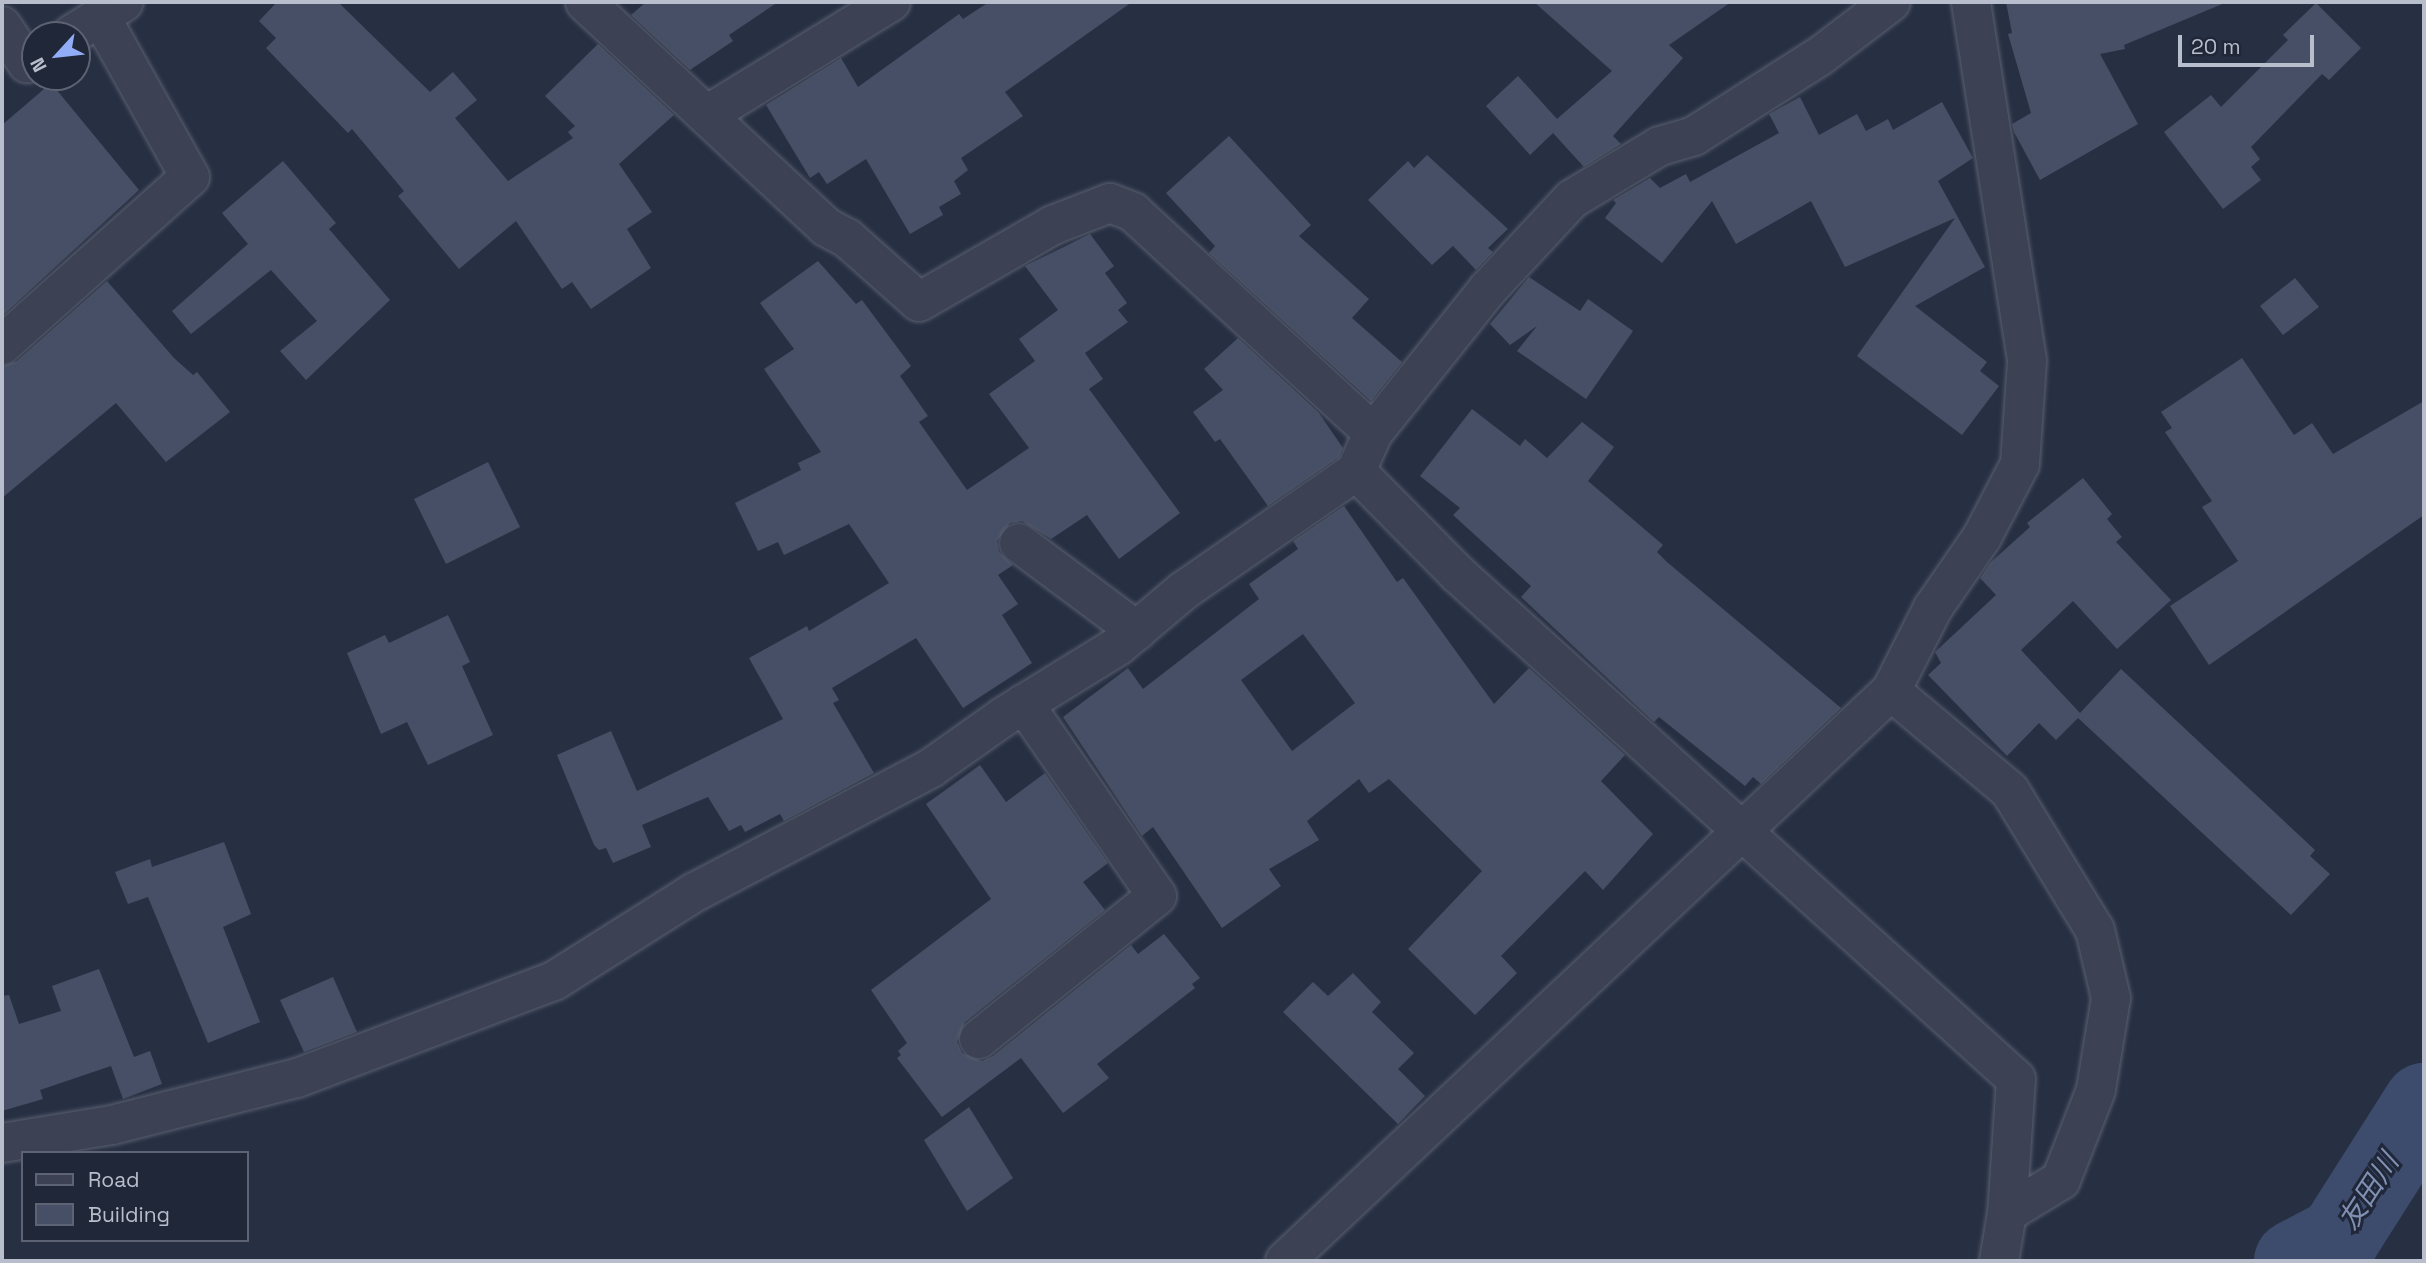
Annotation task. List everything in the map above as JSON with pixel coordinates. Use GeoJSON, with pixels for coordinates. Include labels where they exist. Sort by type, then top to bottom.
{"type":"FeatureCollection","features":[{"type":"Feature","properties":{"kind":"street"},"geometry":{"type":"LineString","coordinates":[[585,2],[826,227],[847,238],[919,302],[1053,225],[1110,203],[1132,212],[1373,433]]}},
{"type":"Feature","properties":{"kind":"street"},"geometry":{"type":"LineString","coordinates":[[707,116],[891,2]]}},
{"type":"Feature","properties":{"kind":"street"},"geometry":{"type":"LineString","coordinates":[[2,1143],[112,1125],[297,1079],[555,981],[695,892],[931,768],[1137,631],[1183,591],[1356,471],[1373,433],[1488,289],[1572,199],[1660,146],[1694,136],[1820,56],[1891,2]]}},
{"type":"Feature","properties":{"kind":"street"},"geometry":{"type":"LineString","coordinates":[[1285,1261],[1891,691],[1933,608],[1982,537],[2021,464],[2027,359],[1971,2]]}},
{"type":"Feature","properties":{"kind":"street"},"geometry":{"type":"LineString","coordinates":[[2,345],[190,177],[98,18]]}},
{"type":"Feature","properties":{"kind":"street"},"geometry":{"type":"LineString","coordinates":[[2,26],[21,54]]}},
{"type":"Feature","properties":{"kind":"street"},"geometry":{"type":"LineString","coordinates":[[1356,471],[1459,575],[1743,829],[2016,1079],[2007,1213],[1999,1261]]}},
{"type":"Feature","properties":{"kind":"street"},"geometry":{"type":"LineString","coordinates":[[1019,543],[1137,631]]}},
{"type":"Feature","properties":{"kind":"street"},"geometry":{"type":"LineString","coordinates":[[1891,691],[2010,791],[2095,930],[2102,957],[2111,998],[2096,1090],[2061,1180],[2007,1213]]}},
{"type":"Feature","properties":{"kind":"street"},"geometry":{"type":"LineString","coordinates":[[979,1039],[1157,896],[1024,704]]}},
{"type":"Feature","properties":{"kind":"building"},"geometry":{"type":"Polygon","coordinates":[[[277,2],[338,2],[430,92],[453,72],[477,100],[455,118],[508,181],[573,138],[568,132],[575,126],[545,96],[598,44],[674,115],[619,164],[652,212],[627,229],[651,268],[591,309],[572,282],[562,289],[516,221],[459,269],[398,196],[404,191],[352,129],[348,133],[266,48],[276,38],[259,21],[277,2]]]}},
{"type":"Feature","properties":{"kind":"building"},"geometry":{"type":"Polygon","coordinates":[[[646,2],[778,2],[729,35],[733,41],[690,70],[631,15],[646,2]]]}},
{"type":"Feature","properties":{"kind":"building"},"geometry":{"type":"Polygon","coordinates":[[[989,2],[1132,2],[1005,92],[1023,116],[961,158],[968,170],[954,181],[961,194],[939,207],[943,215],[910,234],[866,159],[827,184],[819,172],[810,178],[766,105],[841,58],[858,87],[959,14],[963,19],[989,2]]]}},
{"type":"Feature","properties":{"kind":"building"},"geometry":{"type":"Polygon","coordinates":[[[1534,2],[1731,2],[1669,45],[1683,58],[1613,136],[1621,144],[1584,167],[1553,133],[1530,155],[1486,106],[1518,76],[1557,119],[1612,71],[1534,2]]]}},
{"type":"Feature","properties":{"kind":"building"},"geometry":{"type":"Polygon","coordinates":[[[2006,2],[2227,2],[2124,45],[2125,49],[2100,54],[2138,124],[2040,180],[2012,124],[2031,113],[2008,34],[2012,33],[2006,2]]]}},
{"type":"Feature","properties":{"kind":"building"},"geometry":{"type":"Polygon","coordinates":[[[2316,3],[2361,48],[2329,80],[2322,74],[2251,147],[2260,159],[2251,167],[2261,180],[2223,209],[2164,132],[2211,95],[2221,107],[2288,40],[2283,35],[2316,3]]]}},
{"type":"Feature","properties":{"kind":"building"},"geometry":{"type":"Polygon","coordinates":[[[42,91],[58,91],[139,190],[2,316],[2,125],[42,91]]]}},
{"type":"Feature","properties":{"kind":"building"},"geometry":{"type":"Polygon","coordinates":[[[1800,97],[1819,135],[1857,114],[1866,131],[1888,119],[1893,130],[1942,102],[1973,158],[1938,181],[1985,267],[1915,306],[1987,362],[1980,371],[1999,386],[1962,435],[1857,356],[1955,218],[1845,267],[1811,201],[1736,244],[1712,201],[1662,263],[1605,218],[1616,203],[1613,200],[1650,178],[1660,188],[1686,174],[1690,182],[1779,133],[1769,114],[1800,97]]]}},
{"type":"Feature","properties":{"kind":"building"},"geometry":{"type":"Polygon","coordinates":[[[1229,136],[1311,225],[1299,236],[1369,299],[1352,318],[1402,362],[1371,401],[1209,253],[1215,246],[1166,193],[1229,136]]]}},
{"type":"Feature","properties":{"kind":"building"},"geometry":{"type":"Polygon","coordinates":[[[1427,155],[1508,229],[1488,248],[1493,252],[1476,270],[1453,246],[1432,265],[1368,200],[1408,161],[1414,168],[1427,155]]]}},
{"type":"Feature","properties":{"kind":"building"},"geometry":{"type":"Polygon","coordinates":[[[283,161],[336,223],[329,229],[390,300],[306,380],[280,351],[317,321],[271,270],[191,334],[172,311],[248,244],[222,213],[283,161]]]}},
{"type":"Feature","properties":{"kind":"building"},"geometry":{"type":"Polygon","coordinates":[[[1090,234],[1114,266],[1105,273],[1127,303],[1118,310],[1128,322],[1085,353],[1103,379],[1089,389],[1180,513],[1119,559],[1087,515],[1051,539],[1022,521],[1010,523],[997,541],[999,552],[1013,565],[998,575],[1018,604],[1002,615],[1032,663],[963,708],[916,638],[832,688],[839,700],[833,703],[874,773],[784,821],[780,814],[745,832],[741,825],[729,831],[708,797],[642,825],[651,847],[613,863],[606,848],[599,850],[594,845],[557,755],[611,731],[637,791],[783,719],[749,658],[807,626],[809,631],[889,583],[849,524],[784,555],[778,542],[758,551],[735,503],[801,470],[798,463],[821,452],[764,369],[794,349],[760,303],[818,261],[856,304],[862,300],[911,366],[900,376],[928,416],[919,422],[967,490],[1029,448],[989,394],[1035,361],[1019,339],[1058,310],[1025,266],[1090,234]]]}},
{"type":"Feature","properties":{"kind":"building"},"geometry":{"type":"Polygon","coordinates":[[[1529,277],[1580,311],[1588,299],[1633,331],[1586,399],[1517,351],[1537,326],[1510,345],[1490,324],[1529,277]]]}},
{"type":"Feature","properties":{"kind":"building"},"geometry":{"type":"Polygon","coordinates":[[[2295,278],[2319,307],[2283,335],[2260,306],[2295,278]]]}},
{"type":"Feature","properties":{"kind":"building"},"geometry":{"type":"Polygon","coordinates":[[[107,281],[174,358],[193,375],[197,372],[230,412],[166,462],[116,403],[2,498],[2,366],[17,361],[107,281]]]}},
{"type":"Feature","properties":{"kind":"building"},"geometry":{"type":"Polygon","coordinates":[[[1238,338],[1319,413],[1343,448],[1339,457],[1268,506],[1220,439],[1215,442],[1193,412],[1223,390],[1204,369],[1238,338]]]}},
{"type":"Feature","properties":{"kind":"building"},"geometry":{"type":"Polygon","coordinates":[[[2242,358],[2294,435],[2312,423],[2333,454],[2424,401],[2424,515],[2209,665],[2170,606],[2238,561],[2202,507],[2212,501],[2165,432],[2172,428],[2161,412],[2242,358]]]}},
{"type":"Feature","properties":{"kind":"building"},"geometry":{"type":"Polygon","coordinates":[[[1472,409],[1520,446],[1525,439],[1547,458],[1582,422],[1614,447],[1588,481],[1663,545],[1657,552],[1667,562],[1841,708],[1761,784],[1753,777],[1745,786],[1659,717],[1654,722],[1521,597],[1531,586],[1453,515],[1460,508],[1420,476],[1472,409]]]}},
{"type":"Feature","properties":{"kind":"building"},"geometry":{"type":"Polygon","coordinates":[[[488,462],[520,527],[446,564],[414,499],[488,462]]]}},
{"type":"Feature","properties":{"kind":"building"},"geometry":{"type":"Polygon","coordinates":[[[2083,478],[2112,514],[2107,519],[2122,537],[2116,542],[2171,600],[2117,649],[2073,601],[2021,650],[2080,713],[2121,669],[2315,850],[2310,856],[2330,874],[2291,915],[2078,718],[2056,740],[2039,723],[2007,756],[1928,675],[1941,663],[1935,652],[1996,595],[1980,578],[1991,562],[2030,527],[2027,523],[2083,478]]]}},
{"type":"Feature","properties":{"kind":"building"},"geometry":{"type":"Polygon","coordinates":[[[1344,506],[1397,582],[1403,578],[1494,704],[1529,668],[1625,755],[1601,781],[1653,834],[1603,890],[1585,871],[1501,956],[1517,973],[1475,1015],[1408,949],[1482,871],[1389,779],[1369,793],[1359,779],[1307,821],[1319,840],[1269,869],[1281,886],[1222,928],[1153,827],[1142,836],[1063,717],[1128,668],[1143,689],[1259,599],[1249,584],[1298,549],[1293,541],[1344,506]],[[1303,634],[1241,680],[1292,751],[1355,703],[1303,634]]]}},
{"type":"Feature","properties":{"kind":"building"},"geometry":{"type":"Polygon","coordinates":[[[448,615],[470,662],[462,666],[493,735],[428,765],[407,722],[381,734],[347,653],[385,635],[389,643],[448,615]]]}},
{"type":"Feature","properties":{"kind":"building"},"geometry":{"type":"Polygon","coordinates":[[[980,765],[1006,802],[1045,773],[1108,863],[1083,882],[1105,910],[965,1022],[957,1042],[962,1053],[982,1061],[993,1056],[1131,945],[1138,954],[1164,934],[1200,978],[1192,984],[1195,988],[1097,1064],[1109,1078],[1063,1113],[1021,1058],[942,1117],[897,1058],[901,1055],[898,1051],[907,1043],[871,990],[991,899],[926,804],[980,765]]]}},
{"type":"Feature","properties":{"kind":"building"},"geometry":{"type":"Polygon","coordinates":[[[224,842],[251,914],[223,927],[260,1022],[208,1043],[148,897],[128,904],[115,872],[150,859],[152,867],[224,842]]]}},
{"type":"Feature","properties":{"kind":"building"},"geometry":{"type":"Polygon","coordinates":[[[99,969],[134,1057],[150,1051],[162,1084],[123,1099],[111,1066],[40,1090],[43,1099],[2,1111],[2,996],[9,995],[19,1024],[61,1011],[52,986],[99,969]]]}},
{"type":"Feature","properties":{"kind":"building"},"geometry":{"type":"Polygon","coordinates":[[[1353,973],[1381,1002],[1372,1012],[1414,1053],[1398,1069],[1425,1096],[1398,1124],[1283,1012],[1313,982],[1328,996],[1353,973]]]}},
{"type":"Feature","properties":{"kind":"building"},"geometry":{"type":"Polygon","coordinates":[[[333,977],[357,1032],[304,1052],[280,1000],[333,977]]]}},
{"type":"Feature","properties":{"kind":"building"},"geometry":{"type":"Polygon","coordinates":[[[969,1107],[1013,1178],[967,1211],[924,1140],[969,1107]]]}},
{"type":"Feature","properties":{"kind":"waterway","name":"友田川"},"geometry":{"type":"LineString","coordinates":[[2295,1261],[2339,1238],[2424,1104]]}}]}
